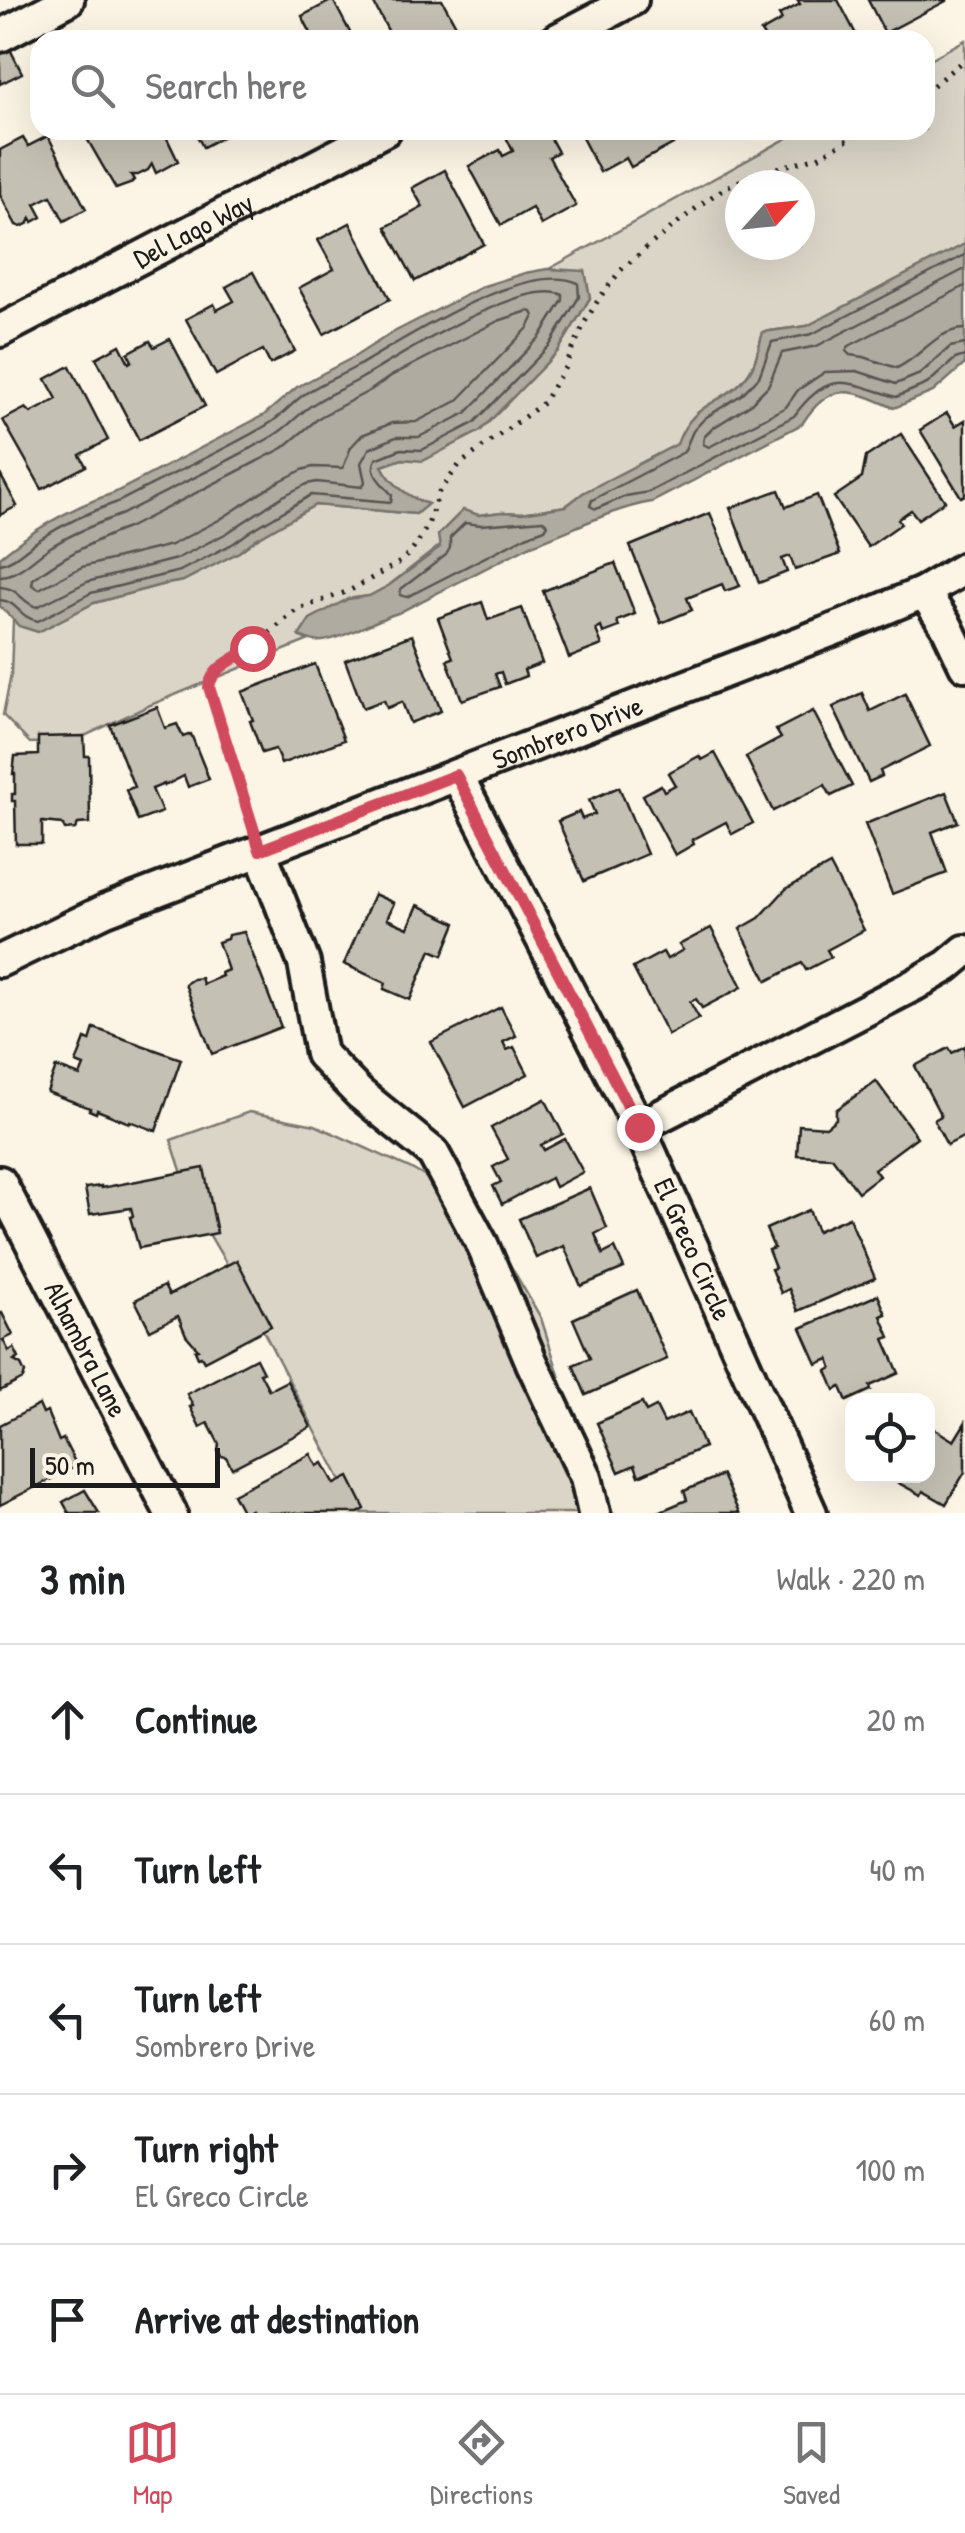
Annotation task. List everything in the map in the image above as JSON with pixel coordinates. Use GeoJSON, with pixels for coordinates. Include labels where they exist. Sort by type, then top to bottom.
{"type":"FeatureCollection","features":[{"type":"Feature","properties":{"kind":"street"},"geometry":{"type":"LineString","coordinates":[[0,36],[68,0]]}},
{"type":"Feature","properties":{"kind":"street"},"geometry":{"type":"LineString","coordinates":[[575,30],[632,0]]}},
{"type":"Feature","properties":{"kind":"street","name":"Del Lago Way"},"geometry":{"type":"LineString","coordinates":[[0,331],[366,140]]}},
{"type":"Feature","properties":{"kind":"street","name":"Sombrero Drive"},"geometry":{"type":"LineString","coordinates":[[0,961],[106,910],[825,633],[924,592],[965,568]]}},
{"type":"Feature","properties":{"kind":"street"},"geometry":{"type":"LineString","coordinates":[[924,592],[965,665]]}},
{"type":"Feature","properties":{"kind":"street","name":"El Greco Circle"},"geometry":{"type":"LineString","coordinates":[[456,775],[639,1127],[811,1512]]}},
{"type":"Feature","properties":{"kind":"street"},"geometry":{"type":"LineString","coordinates":[[260,850],[304,963],[321,1054],[359,1093],[433,1152],[482,1244],[532,1363],[586,1476],[594,1513]]}},
{"type":"Feature","properties":{"kind":"street"},"geometry":{"type":"LineString","coordinates":[[639,1127],[914,985],[965,951]]}},
{"type":"Feature","properties":{"kind":"street","name":"Alhambra Lane"},"geometry":{"type":"LineString","coordinates":[[0,1182],[171,1513]]}},
{"type":"Feature","properties":{"kind":"path"},"geometry":{"type":"LineString","coordinates":[[935,84],[965,59]]}},
{"type":"Feature","properties":{"kind":"path"},"geometry":{"type":"LineString","coordinates":[[260,850],[209,687],[217,670],[252,648],[296,610],[349,590],[402,560],[414,548],[428,524],[438,494],[460,464],[543,403],[600,297],[621,270],[726,188],[755,174],[818,157],[848,140]]}},
{"type":"Feature","properties":{"kind":"shaded area"},"geometry":{"type":"Polygon","coordinates":[[[965,40],[965,244],[807,326],[763,332],[750,371],[732,391],[692,418],[678,444],[583,493],[566,506],[479,515],[388,586],[370,596],[348,599],[300,637],[309,640],[74,741],[30,743],[3,715],[11,674],[13,620],[38,632],[94,603],[183,581],[315,505],[416,514],[427,504],[401,489],[382,466],[402,459],[423,460],[480,431],[558,351],[590,298],[585,272],[549,269],[725,172],[725,260],[815,260],[815,170],[729,170],[784,140],[935,140],[935,56],[965,40]]]}},
{"type":"Feature","properties":{"kind":"shaded area"},"geometry":{"type":"Polygon","coordinates":[[[249,1112],[315,1125],[410,1168],[476,1206],[541,1318],[584,1454],[613,1513],[358,1513],[241,1288],[193,1207],[171,1140],[249,1112]]]}},
{"type":"Feature","properties":{"kind":"water"},"geometry":{"type":"Polygon","coordinates":[[[965,244],[965,364],[933,392],[894,408],[854,393],[832,395],[822,400],[802,424],[652,502],[606,515],[531,545],[398,613],[344,635],[323,641],[299,636],[310,619],[348,599],[369,596],[388,586],[440,548],[438,535],[463,510],[479,515],[566,506],[583,493],[677,444],[692,418],[732,391],[750,371],[763,332],[807,326],[965,244]]]}},
{"type":"Feature","properties":{"kind":"water"},"geometry":{"type":"Polygon","coordinates":[[[547,269],[585,271],[590,298],[558,351],[480,431],[423,461],[402,459],[382,466],[401,489],[428,504],[416,514],[315,505],[183,581],[94,603],[38,632],[19,626],[0,606],[0,557],[40,528],[264,415],[297,387],[390,334],[484,286],[547,269]]]}},
{"type":"Feature","properties":{"kind":"building"},"geometry":{"type":"Polygon","coordinates":[[[333,0],[349,30],[309,30],[302,16],[333,0]]]}},
{"type":"Feature","properties":{"kind":"building"},"geometry":{"type":"Polygon","coordinates":[[[372,0],[442,0],[458,30],[388,30],[372,0]]]}},
{"type":"Feature","properties":{"kind":"building"},"geometry":{"type":"Polygon","coordinates":[[[797,0],[838,0],[854,30],[764,30],[782,20],[779,15],[800,4],[797,0]]]}},
{"type":"Feature","properties":{"kind":"building"},"geometry":{"type":"Polygon","coordinates":[[[868,0],[948,0],[891,30],[883,30],[868,0]]]}},
{"type":"Feature","properties":{"kind":"building"},"geometry":{"type":"Polygon","coordinates":[[[9,47],[22,73],[0,84],[0,51],[9,47]]]}},
{"type":"Feature","properties":{"kind":"building"},"geometry":{"type":"Polygon","coordinates":[[[23,138],[28,146],[50,140],[86,209],[64,221],[51,196],[35,204],[42,217],[33,222],[31,218],[21,227],[16,225],[0,195],[0,150],[23,138]]]}},
{"type":"Feature","properties":{"kind":"building"},"geometry":{"type":"Polygon","coordinates":[[[88,140],[168,140],[178,161],[156,173],[152,164],[148,170],[131,175],[134,180],[130,184],[116,189],[88,140]]]}},
{"type":"Feature","properties":{"kind":"building"},"geometry":{"type":"Polygon","coordinates":[[[508,140],[551,140],[558,152],[549,157],[576,206],[541,225],[532,208],[501,225],[469,166],[500,150],[503,156],[513,151],[508,140]]]}},
{"type":"Feature","properties":{"kind":"building"},"geometry":{"type":"Polygon","coordinates":[[[583,140],[671,140],[673,144],[631,167],[626,158],[600,172],[583,140]]]}},
{"type":"Feature","properties":{"kind":"building"},"geometry":{"type":"Polygon","coordinates":[[[445,170],[484,244],[415,281],[386,227],[423,207],[412,188],[445,170]]]}},
{"type":"Feature","properties":{"kind":"building"},"geometry":{"type":"Polygon","coordinates":[[[350,223],[390,299],[324,334],[299,288],[334,269],[318,240],[350,223]]]}},
{"type":"Feature","properties":{"kind":"building"},"geometry":{"type":"Polygon","coordinates":[[[253,272],[295,351],[270,364],[263,350],[216,375],[186,319],[214,304],[217,310],[234,301],[226,287],[253,272]]]}},
{"type":"Feature","properties":{"kind":"building"},"geometry":{"type":"Polygon","coordinates":[[[170,339],[205,406],[139,440],[96,358],[120,345],[129,363],[132,361],[128,353],[150,341],[154,347],[170,339]]]}},
{"type":"Feature","properties":{"kind":"building"},"geometry":{"type":"Polygon","coordinates":[[[70,366],[108,440],[80,455],[86,466],[42,489],[3,420],[26,408],[31,413],[57,399],[46,379],[70,366]]]}},
{"type":"Feature","properties":{"kind":"building"},"geometry":{"type":"Polygon","coordinates":[[[947,413],[955,426],[965,420],[965,495],[961,497],[920,430],[947,413]]]}},
{"type":"Feature","properties":{"kind":"building"},"geometry":{"type":"Polygon","coordinates":[[[901,434],[945,501],[918,519],[911,510],[898,519],[901,524],[868,547],[834,497],[862,478],[866,457],[901,434]]]}},
{"type":"Feature","properties":{"kind":"building"},"geometry":{"type":"Polygon","coordinates":[[[0,474],[17,506],[0,515],[0,474]]]}},
{"type":"Feature","properties":{"kind":"building"},"geometry":{"type":"Polygon","coordinates":[[[779,490],[786,507],[817,495],[840,554],[795,570],[790,556],[782,559],[787,572],[759,583],[730,508],[779,490]]]}},
{"type":"Feature","properties":{"kind":"building"},"geometry":{"type":"Polygon","coordinates":[[[710,513],[740,586],[725,591],[722,584],[687,598],[692,610],[661,623],[630,546],[710,513]]]}},
{"type":"Feature","properties":{"kind":"building"},"geometry":{"type":"Polygon","coordinates":[[[615,563],[635,614],[617,621],[619,627],[603,633],[601,627],[596,630],[602,645],[569,658],[543,591],[615,563]]]}},
{"type":"Feature","properties":{"kind":"building"},"geometry":{"type":"Polygon","coordinates":[[[482,602],[488,620],[522,608],[542,663],[524,670],[526,676],[505,684],[501,672],[495,674],[500,687],[462,700],[447,660],[453,658],[438,618],[482,602]]]}},
{"type":"Feature","properties":{"kind":"building"},"geometry":{"type":"Polygon","coordinates":[[[412,635],[441,711],[410,723],[402,702],[387,708],[384,700],[363,708],[345,660],[412,635]]]}},
{"type":"Feature","properties":{"kind":"building"},"geometry":{"type":"Polygon","coordinates":[[[315,664],[344,740],[281,764],[275,749],[262,753],[242,692],[315,664]]]}},
{"type":"Feature","properties":{"kind":"building"},"geometry":{"type":"Polygon","coordinates":[[[862,693],[870,711],[905,694],[930,746],[880,771],[882,776],[869,782],[833,707],[862,693]]]}},
{"type":"Feature","properties":{"kind":"building"},"geometry":{"type":"Polygon","coordinates":[[[157,707],[165,728],[177,724],[183,737],[191,734],[209,779],[188,787],[184,776],[152,789],[162,812],[138,821],[126,790],[134,787],[110,725],[157,707]]]}},
{"type":"Feature","properties":{"kind":"building"},"geometry":{"type":"Polygon","coordinates":[[[813,711],[852,786],[831,796],[825,785],[773,811],[746,757],[781,738],[776,730],[813,711]]]}},
{"type":"Feature","properties":{"kind":"building"},"geometry":{"type":"Polygon","coordinates":[[[84,736],[85,756],[89,756],[90,823],[65,830],[62,824],[42,822],[42,844],[16,844],[12,801],[15,756],[38,755],[38,737],[84,736]]]}},
{"type":"Feature","properties":{"kind":"building"},"geometry":{"type":"Polygon","coordinates":[[[715,753],[753,823],[732,834],[726,822],[692,840],[694,844],[675,855],[643,795],[661,785],[664,791],[675,785],[668,773],[699,756],[702,760],[715,753]]]}},
{"type":"Feature","properties":{"kind":"building"},"geometry":{"type":"Polygon","coordinates":[[[619,787],[647,854],[584,881],[558,821],[579,812],[582,819],[595,814],[589,800],[619,787]]]}},
{"type":"Feature","properties":{"kind":"building"},"geometry":{"type":"Polygon","coordinates":[[[946,792],[958,822],[932,832],[947,873],[892,894],[865,824],[946,792]]]}},
{"type":"Feature","properties":{"kind":"building"},"geometry":{"type":"Polygon","coordinates":[[[830,865],[864,930],[827,950],[831,957],[806,970],[802,963],[767,981],[740,929],[759,918],[786,889],[830,865]]]}},
{"type":"Feature","properties":{"kind":"building"},"geometry":{"type":"Polygon","coordinates":[[[374,894],[394,903],[387,919],[408,928],[418,905],[456,923],[443,955],[431,950],[410,1000],[384,989],[386,983],[344,964],[374,894]]]}},
{"type":"Feature","properties":{"kind":"building"},"geometry":{"type":"Polygon","coordinates":[[[711,928],[742,987],[702,1008],[696,999],[690,1002],[699,1018],[668,1035],[633,968],[663,952],[667,959],[683,950],[679,945],[711,928]]]}},
{"type":"Feature","properties":{"kind":"building"},"geometry":{"type":"Polygon","coordinates":[[[244,932],[281,1027],[212,1054],[185,984],[201,978],[203,984],[222,976],[228,970],[218,942],[244,932]]]}},
{"type":"Feature","properties":{"kind":"building"},"geometry":{"type":"Polygon","coordinates":[[[501,1007],[516,1036],[503,1042],[507,1050],[514,1047],[528,1074],[465,1107],[431,1042],[501,1007]]]}},
{"type":"Feature","properties":{"kind":"building"},"geometry":{"type":"Polygon","coordinates":[[[94,1028],[181,1059],[156,1131],[97,1110],[96,1113],[47,1092],[56,1067],[80,1076],[84,1066],[76,1063],[94,1028]]]}},
{"type":"Feature","properties":{"kind":"building"},"geometry":{"type":"Polygon","coordinates":[[[965,1046],[965,1136],[947,1145],[934,1120],[941,1116],[915,1066],[949,1048],[952,1053],[965,1046]]]}},
{"type":"Feature","properties":{"kind":"building"},"geometry":{"type":"Polygon","coordinates":[[[876,1081],[917,1137],[874,1169],[879,1176],[858,1192],[832,1157],[797,1155],[799,1125],[826,1127],[836,1119],[836,1110],[876,1081]]]}},
{"type":"Feature","properties":{"kind":"building"},"geometry":{"type":"Polygon","coordinates":[[[545,1099],[563,1134],[541,1145],[544,1150],[565,1139],[583,1172],[555,1187],[551,1178],[502,1204],[493,1186],[501,1182],[493,1167],[508,1159],[491,1128],[545,1099]]]}},
{"type":"Feature","properties":{"kind":"building"},"geometry":{"type":"Polygon","coordinates":[[[204,1168],[217,1233],[139,1248],[131,1208],[90,1214],[85,1188],[204,1168]]]}},
{"type":"Feature","properties":{"kind":"building"},"geometry":{"type":"Polygon","coordinates":[[[590,1188],[607,1228],[595,1234],[603,1254],[615,1248],[624,1268],[581,1286],[564,1246],[536,1258],[519,1219],[590,1188]]]}},
{"type":"Feature","properties":{"kind":"building"},"geometry":{"type":"Polygon","coordinates":[[[809,1210],[817,1231],[849,1217],[875,1278],[798,1311],[789,1289],[781,1293],[771,1269],[775,1268],[768,1250],[774,1248],[766,1229],[809,1210]]]}},
{"type":"Feature","properties":{"kind":"building"},"geometry":{"type":"Polygon","coordinates":[[[237,1260],[271,1326],[204,1361],[198,1357],[198,1349],[186,1335],[178,1316],[150,1330],[135,1300],[164,1286],[169,1295],[237,1260]]]}},
{"type":"Feature","properties":{"kind":"building"},"geometry":{"type":"Polygon","coordinates":[[[637,1290],[667,1359],[586,1395],[573,1365],[590,1358],[573,1319],[637,1290]]]}},
{"type":"Feature","properties":{"kind":"building"},"geometry":{"type":"Polygon","coordinates":[[[878,1295],[890,1337],[884,1339],[899,1373],[870,1386],[871,1390],[864,1393],[845,1393],[845,1396],[841,1387],[835,1390],[827,1371],[832,1368],[829,1359],[817,1364],[801,1328],[878,1295]]]}},
{"type":"Feature","properties":{"kind":"building"},"geometry":{"type":"Polygon","coordinates":[[[0,1313],[13,1335],[3,1340],[9,1351],[14,1348],[19,1358],[14,1361],[25,1373],[23,1379],[0,1391],[0,1313]]]}},
{"type":"Feature","properties":{"kind":"building"},"geometry":{"type":"Polygon","coordinates":[[[256,1358],[269,1390],[287,1381],[311,1427],[232,1468],[218,1451],[219,1444],[208,1423],[200,1427],[187,1394],[256,1358]]]}},
{"type":"Feature","properties":{"kind":"building"},"geometry":{"type":"Polygon","coordinates":[[[642,1403],[646,1412],[656,1407],[664,1423],[689,1412],[704,1447],[639,1476],[635,1465],[619,1472],[597,1423],[642,1403]]]}},
{"type":"Feature","properties":{"kind":"building"},"geometry":{"type":"Polygon","coordinates":[[[39,1405],[43,1414],[47,1412],[59,1441],[63,1439],[77,1466],[0,1505],[0,1425],[39,1405]]]}},
{"type":"Feature","properties":{"kind":"building"},"geometry":{"type":"Polygon","coordinates":[[[965,1423],[965,1472],[946,1504],[899,1483],[935,1483],[935,1429],[954,1441],[965,1423]]]}},
{"type":"Feature","properties":{"kind":"building"},"geometry":{"type":"Polygon","coordinates":[[[311,1454],[317,1466],[323,1463],[335,1484],[349,1477],[365,1509],[358,1513],[243,1513],[233,1494],[311,1454]]]}},
{"type":"Feature","properties":{"kind":"building"},"geometry":{"type":"Polygon","coordinates":[[[722,1475],[739,1513],[656,1513],[687,1500],[684,1491],[722,1475]]]}},
{"type":"Feature","properties":{"kind":"building"},"geometry":{"type":"Polygon","coordinates":[[[85,1490],[99,1513],[69,1513],[63,1502],[85,1490]]]}},
{"type":"Feature","properties":{"kind":"route"},"geometry":{"type":"LineString","coordinates":[[252,648],[217,670],[209,687],[260,850],[456,775],[639,1127]]}}]}
